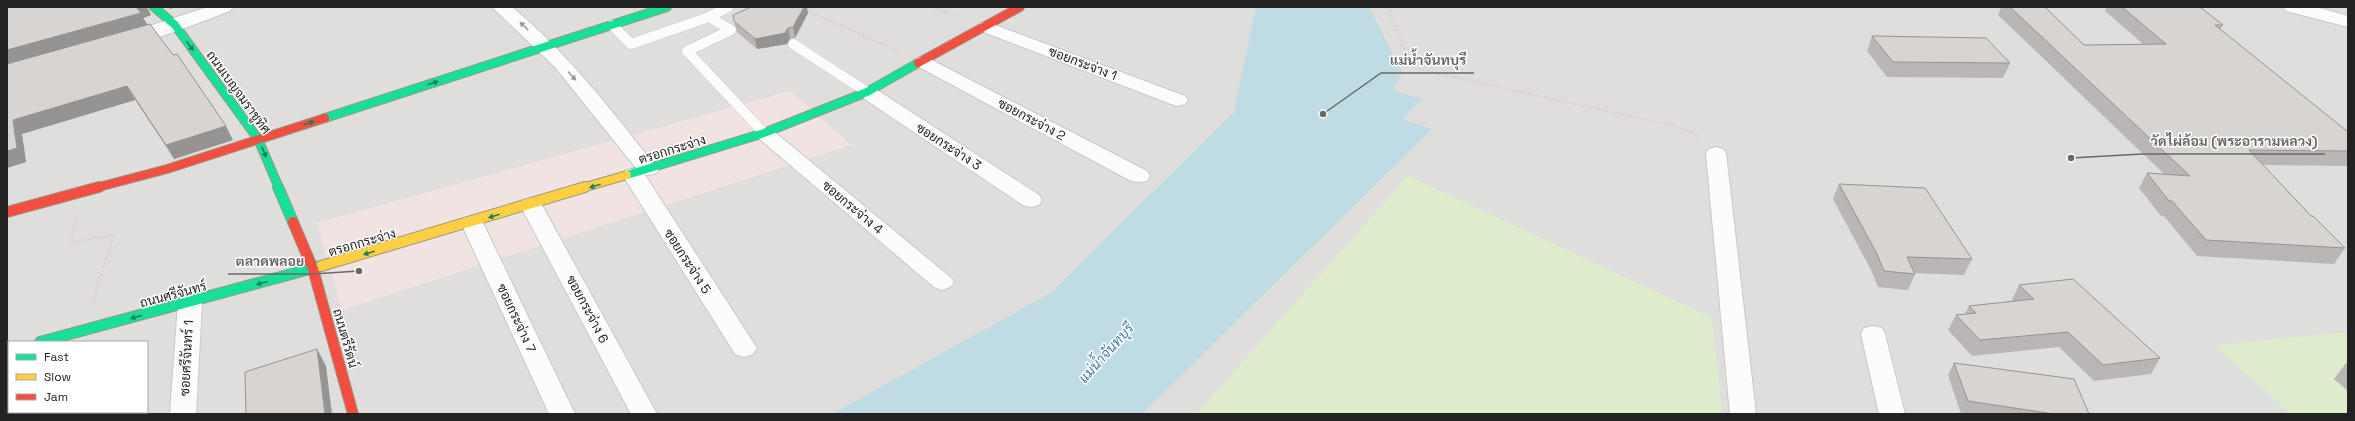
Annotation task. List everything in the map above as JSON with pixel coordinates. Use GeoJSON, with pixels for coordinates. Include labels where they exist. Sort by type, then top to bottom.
{"type":"FeatureCollection","features":[{"type":"Feature","properties":{"kind":"street","name":"ถนนเบญจมราชูทิศ"},"geometry":{"type":"LineString","coordinates":[[154,7],[175,25],[258,138],[313,269]]}},
{"type":"Feature","properties":{"kind":"street"},"geometry":{"type":"LineString","coordinates":[[114,42],[175,25],[224,7]]}},
{"type":"Feature","properties":{"kind":"street","name":"ซอยกระจ่าง 5"},"geometry":{"type":"LineString","coordinates":[[501,7],[520,22],[572,75],[640,172],[744,348]]}},
{"type":"Feature","properties":{"kind":"street"},"geometry":{"type":"LineString","coordinates":[[7,212],[82,193],[166,169],[258,138],[668,7]]}},
{"type":"Feature","properties":{"kind":"street","name":"ตรอกกระจ่าง"},"geometry":{"type":"LineString","coordinates":[[313,269],[472,223],[764,134],[867,92],[987,27],[1020,7]]}},
{"type":"Feature","properties":{"kind":"street"},"geometry":{"type":"LineString","coordinates":[[2292,7],[2312,11],[2348,22]]}},
{"type":"Feature","properties":{"kind":"street","name":"ซอยกระจ่าง 1"},"geometry":{"type":"LineString","coordinates":[[987,27],[1178,100]]}},
{"type":"Feature","properties":{"kind":"street","name":"ซอยกระจ่าง 2"},"geometry":{"type":"LineString","coordinates":[[924,62],[1140,176]]}},
{"type":"Feature","properties":{"kind":"street","name":"ซอยกระจ่าง 3"},"geometry":{"type":"LineString","coordinates":[[867,92],[1031,200]]}},
{"type":"Feature","properties":{"kind":"street","name":"ซอยกระจ่าง 4"},"geometry":{"type":"LineString","coordinates":[[764,134],[942,282]]}},
{"type":"Feature","properties":{"kind":"street"},"geometry":{"type":"LineString","coordinates":[[1716,153],[1743,414]]}},
{"type":"Feature","properties":{"kind":"street","name":"ซอยกระจ่าง 6"},"geometry":{"type":"LineString","coordinates":[[531,205],[644,414]]}},
{"type":"Feature","properties":{"kind":"street","name":"ซอยกระจ่าง 7"},"geometry":{"type":"LineString","coordinates":[[472,223],[562,414]]}},
{"type":"Feature","properties":{"kind":"street","name":"ถนนศรีจันทร์"},"geometry":{"type":"LineString","coordinates":[[62,338],[313,269]]}},
{"type":"Feature","properties":{"kind":"street","name":"ถนนตรีรัตน์"},"geometry":{"type":"LineString","coordinates":[[313,269],[353,414]]}},
{"type":"Feature","properties":{"kind":"street","name":"ซอยศรีจันทร์ 1"},"geometry":{"type":"LineString","coordinates":[[183,414],[190,303]]}},
{"type":"Feature","properties":{"kind":"street"},"geometry":{"type":"LineString","coordinates":[[1873,334],[1892,414]]}},
{"type":"Feature","properties":{"kind":"lane"},"geometry":{"type":"LineString","coordinates":[[612,25],[631,44],[709,17],[728,7]]}},
{"type":"Feature","properties":{"kind":"lane"},"geometry":{"type":"LineString","coordinates":[[709,17],[731,30],[687,51],[764,134]]}},
{"type":"Feature","properties":{"kind":"lane"},"geometry":{"type":"LineString","coordinates":[[793,44],[867,92]]}},
{"type":"Feature","properties":{"kind":"path"},"geometry":{"type":"LineString","coordinates":[[800,7],[924,62]]}},
{"type":"Feature","properties":{"kind":"path"},"geometry":{"type":"LineString","coordinates":[[1387,7],[1413,68],[1671,124],[1696,134],[1716,153]]}},
{"type":"Feature","properties":{"kind":"path"},"geometry":{"type":"LineString","coordinates":[[62,338],[114,235],[71,242],[82,193]]}},
{"type":"Feature","properties":{"kind":"shaded area"},"geometry":{"type":"Polygon","coordinates":[[[7,7],[2348,7],[2348,414],[7,414],[7,7]]]}},
{"type":"Feature","properties":{"kind":"shaded area"},"geometry":{"type":"Polygon","coordinates":[[[1704,7],[2292,7],[2348,26],[2348,414],[1955,414],[1915,295],[1873,289],[1704,7]]]}},
{"type":"Feature","properties":{"kind":"shaded area"},"geometry":{"type":"Polygon","coordinates":[[[790,91],[851,145],[342,310],[317,223],[790,91]]]}},
{"type":"Feature","properties":{"kind":"green space"},"geometry":{"type":"Polygon","coordinates":[[[1408,176],[1712,318],[1722,414],[1196,414],[1408,176]]]}},
{"type":"Feature","properties":{"kind":"green space"},"geometry":{"type":"Polygon","coordinates":[[[2348,332],[2348,414],[2291,414],[2214,345],[2348,332]]]}},
{"type":"Feature","properties":{"kind":"water"},"geometry":{"type":"Polygon","coordinates":[[[1256,7],[1369,7],[1402,72],[1393,91],[1422,99],[1402,119],[1432,129],[1142,414],[832,414],[1051,293],[1234,112],[1256,7]]]}},
{"type":"Feature","properties":{"kind":"building"},"geometry":{"type":"Polygon","coordinates":[[[7,7],[136,7],[141,13],[7,50],[7,7]]]}},
{"type":"Feature","properties":{"kind":"building"},"geometry":{"type":"Polygon","coordinates":[[[751,7],[804,7],[793,27],[788,28],[785,33],[755,39],[734,21],[733,15],[751,7]]]}},
{"type":"Feature","properties":{"kind":"building"},"geometry":{"type":"Polygon","coordinates":[[[2010,7],[2045,7],[2084,45],[2166,44],[2122,7],[2200,7],[2223,25],[2215,25],[2348,132],[2348,151],[2249,150],[2311,216],[2313,216],[2345,248],[2206,240],[2172,201],[2169,201],[2147,173],[2190,176],[2010,7]]]}},
{"type":"Feature","properties":{"kind":"building"},"geometry":{"type":"Polygon","coordinates":[[[150,24],[173,55],[177,54],[226,126],[166,145],[127,86],[13,120],[17,148],[7,151],[7,64],[150,24]]]}},
{"type":"Feature","properties":{"kind":"building"},"geometry":{"type":"Polygon","coordinates":[[[1872,36],[1986,38],[2010,63],[1893,62],[1872,36]]]}},
{"type":"Feature","properties":{"kind":"building"},"geometry":{"type":"Polygon","coordinates":[[[1839,184],[1925,188],[1972,259],[1907,257],[1915,274],[1884,271],[1877,254],[1839,184]]]}},
{"type":"Feature","properties":{"kind":"building"},"geometry":{"type":"Polygon","coordinates":[[[2073,279],[2160,358],[2103,365],[2068,332],[1980,340],[1956,315],[1976,313],[1969,306],[2034,299],[2019,285],[2073,279]]]}},
{"type":"Feature","properties":{"kind":"building"},"geometry":{"type":"Polygon","coordinates":[[[317,349],[325,414],[246,414],[245,372],[317,349]]]}},
{"type":"Feature","properties":{"kind":"building"},"geometry":{"type":"Polygon","coordinates":[[[1954,363],[2074,379],[2089,414],[2054,414],[1968,401],[1954,363]]]}},
{"type":"Feature","properties":{"kind":"traffic: fast"},"geometry":{"type":"LineString","coordinates":[[154,7],[175,25],[258,139],[293,222]]}},
{"type":"Feature","properties":{"kind":"traffic: fast"},"geometry":{"type":"LineString","coordinates":[[325,118],[667,7]]}},
{"type":"Feature","properties":{"kind":"traffic: fast"},"geometry":{"type":"LineString","coordinates":[[627,175],[764,133],[867,92],[918,63]]}},
{"type":"Feature","properties":{"kind":"traffic: fast"},"geometry":{"type":"LineString","coordinates":[[44,341],[321,266]]}},
{"type":"Feature","properties":{"kind":"traffic: slow"},"geometry":{"type":"LineString","coordinates":[[321,266],[627,175]]}},
{"type":"Feature","properties":{"kind":"traffic: jam"},"geometry":{"type":"LineString","coordinates":[[918,63],[1020,7]]}},
{"type":"Feature","properties":{"kind":"traffic: jam"},"geometry":{"type":"LineString","coordinates":[[7,212],[167,169],[325,118]]}},
{"type":"Feature","properties":{"kind":"traffic: jam"},"geometry":{"type":"LineString","coordinates":[[293,222],[313,269],[353,414]]}},
{"type":"Feature","properties":{"kind":"place","name":"แม่น้ำจันทบุรี"},"geometry":{"type":"Point","coordinates":[1323,114]}},
{"type":"Feature","properties":{"kind":"place","name":"วัดไผ่ล้อม (พระอารามหลวง)"},"geometry":{"type":"Point","coordinates":[2071,158]}},
{"type":"Feature","properties":{"kind":"place","name":"ตลาดพลอย"},"geometry":{"type":"Point","coordinates":[359,271]}}]}
